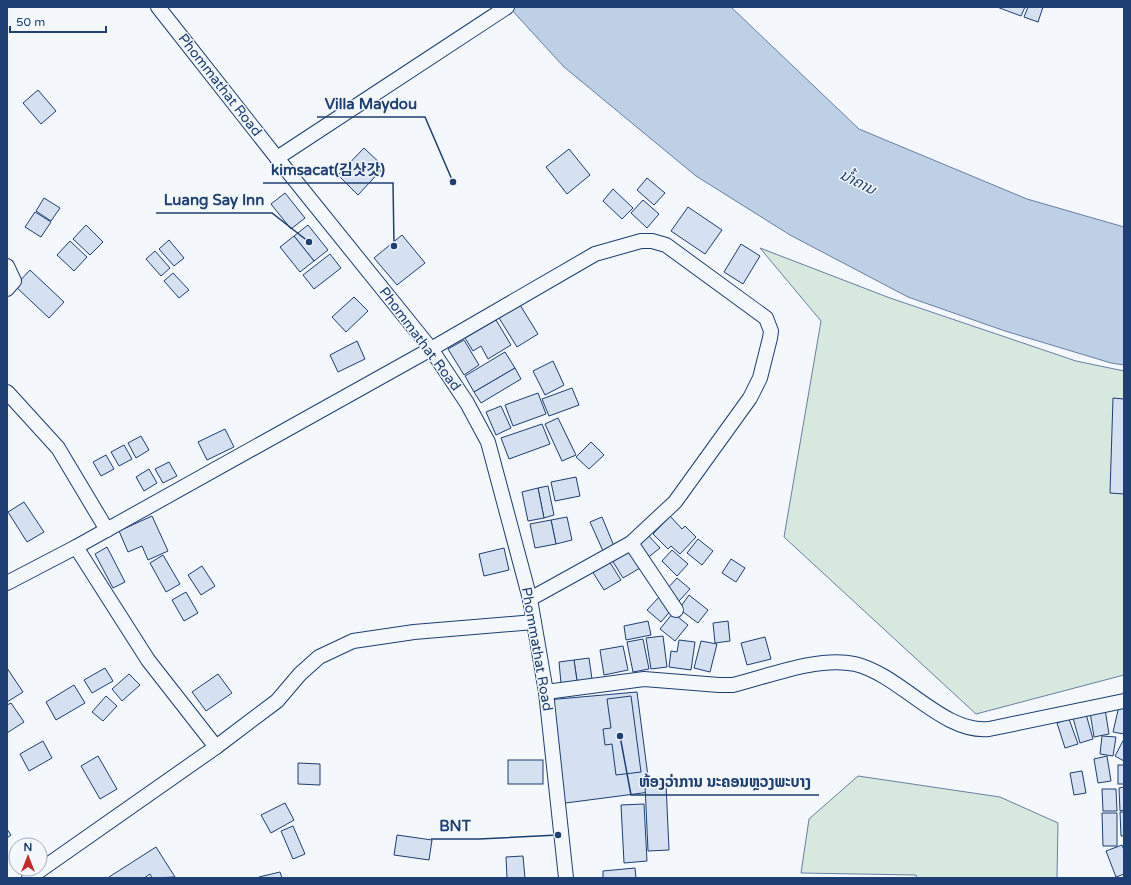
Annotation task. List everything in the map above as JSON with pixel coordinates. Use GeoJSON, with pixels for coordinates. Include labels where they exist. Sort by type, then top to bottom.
{"type":"FeatureCollection","features":[{"type":"Feature","properties":{"kind":"street","name":"Phommathat Road"},"geometry":{"type":"LineString","coordinates":[[158,7],[431,349],[467,403],[488,442],[530,599],[546,692],[566,878]]}},
{"type":"Feature","properties":{"kind":"street"},"geometry":{"type":"LineString","coordinates":[[277,158],[507,7]]}},
{"type":"Feature","properties":{"kind":"street"},"geometry":{"type":"LineString","coordinates":[[7,583],[107,530],[431,349],[595,254],[641,241],[652,241],[666,245],[766,318],[771,331],[766,358],[760,378],[750,398],[675,502],[631,543],[530,599]]}},
{"type":"Feature","properties":{"kind":"street"},"geometry":{"type":"LineString","coordinates":[[7,266],[14,281],[7,289]]}},
{"type":"Feature","properties":{"kind":"street"},"geometry":{"type":"LineString","coordinates":[[7,392],[58,448],[107,530]]}},
{"type":"Feature","properties":{"kind":"street"},"geometry":{"type":"LineString","coordinates":[[631,543],[676,610]]}},
{"type":"Feature","properties":{"kind":"street"},"geometry":{"type":"LineString","coordinates":[[76,547],[148,660],[216,747]]}},
{"type":"Feature","properties":{"kind":"street"},"geometry":{"type":"LineString","coordinates":[[29,878],[216,747],[277,701],[300,674],[319,657],[353,641],[414,632],[534,622]]}},
{"type":"Feature","properties":{"kind":"street"},"geometry":{"type":"LineString","coordinates":[[546,692],[644,680],[733,685],[814,664],[839,662],[855,664],[883,675],[956,724],[972,728],[989,728],[1046,718],[1124,701]]}},
{"type":"Feature","properties":{"kind":"shaded area"},"geometry":{"type":"Polygon","coordinates":[[[760,248],[890,298],[1076,361],[1124,371],[1124,675],[976,714],[784,537],[821,321],[760,248]]]}},
{"type":"Feature","properties":{"kind":"shaded area"},"geometry":{"type":"Polygon","coordinates":[[[858,776],[1000,797],[1058,823],[1057,878],[917,878],[916,875],[801,873],[809,819],[858,776]]]}},
{"type":"Feature","properties":{"kind":"water","name":"ນ້ຳຄານ"},"geometry":{"type":"Polygon","coordinates":[[[509,7],[731,7],[859,129],[1027,199],[1124,227],[1124,365],[1111,363],[1005,331],[908,297],[790,235],[696,176],[564,67],[509,7]]]}},
{"type":"Feature","properties":{"kind":"building"},"geometry":{"type":"Polygon","coordinates":[[[997,7],[1025,7],[1021,16],[997,7]]]}},
{"type":"Feature","properties":{"kind":"building"},"geometry":{"type":"Polygon","coordinates":[[[1028,7],[1043,7],[1038,22],[1024,17],[1028,7]]]}},
{"type":"Feature","properties":{"kind":"building"},"geometry":{"type":"Polygon","coordinates":[[[38,90],[56,111],[41,124],[23,103],[38,90]]]}},
{"type":"Feature","properties":{"kind":"building"},"geometry":{"type":"Polygon","coordinates":[[[364,148],[384,167],[358,195],[338,175],[364,148]]]}},
{"type":"Feature","properties":{"kind":"building"},"geometry":{"type":"Polygon","coordinates":[[[569,149],[590,175],[567,194],[546,167],[569,149]]]}},
{"type":"Feature","properties":{"kind":"building"},"geometry":{"type":"Polygon","coordinates":[[[647,178],[665,193],[654,205],[637,190],[647,178]]]}},
{"type":"Feature","properties":{"kind":"building"},"geometry":{"type":"Polygon","coordinates":[[[613,189],[633,208],[622,219],[603,201],[613,189]]]}},
{"type":"Feature","properties":{"kind":"building"},"geometry":{"type":"Polygon","coordinates":[[[285,193],[305,218],[291,229],[271,204],[285,193]]]}},
{"type":"Feature","properties":{"kind":"building"},"geometry":{"type":"Polygon","coordinates":[[[44,198],[60,208],[51,221],[36,211],[44,198]]]}},
{"type":"Feature","properties":{"kind":"building"},"geometry":{"type":"Polygon","coordinates":[[[643,200],[659,214],[647,228],[631,213],[643,200]]]}},
{"type":"Feature","properties":{"kind":"building"},"geometry":{"type":"Polygon","coordinates":[[[688,207],[722,230],[705,254],[671,231],[688,207]]]}},
{"type":"Feature","properties":{"kind":"building"},"geometry":{"type":"Polygon","coordinates":[[[35,212],[51,222],[41,237],[25,227],[35,212]]]}},
{"type":"Feature","properties":{"kind":"building"},"geometry":{"type":"Polygon","coordinates":[[[86,225],[103,242],[90,255],[73,239],[86,225]]]}},
{"type":"Feature","properties":{"kind":"building"},"geometry":{"type":"Polygon","coordinates":[[[308,225],[328,250],[314,261],[294,236],[308,225]]]}},
{"type":"Feature","properties":{"kind":"building"},"geometry":{"type":"Polygon","coordinates":[[[402,235],[425,263],[397,285],[374,258],[402,235]]]}},
{"type":"Feature","properties":{"kind":"building"},"geometry":{"type":"Polygon","coordinates":[[[294,236],[314,261],[300,272],[280,247],[294,236]]]}},
{"type":"Feature","properties":{"kind":"building"},"geometry":{"type":"Polygon","coordinates":[[[169,240],[184,258],[174,266],[159,249],[169,240]]]}},
{"type":"Feature","properties":{"kind":"building"},"geometry":{"type":"Polygon","coordinates":[[[70,241],[87,257],[74,271],[57,255],[70,241]]]}},
{"type":"Feature","properties":{"kind":"building"},"geometry":{"type":"Polygon","coordinates":[[[741,244],[760,256],[743,284],[724,272],[741,244]]]}},
{"type":"Feature","properties":{"kind":"building"},"geometry":{"type":"Polygon","coordinates":[[[155,251],[170,268],[161,276],[146,259],[155,251]]]}},
{"type":"Feature","properties":{"kind":"building"},"geometry":{"type":"Polygon","coordinates":[[[330,254],[341,268],[314,289],[303,275],[330,254]]]}},
{"type":"Feature","properties":{"kind":"building"},"geometry":{"type":"Polygon","coordinates":[[[30,270],[64,302],[49,318],[15,286],[30,270]]]}},
{"type":"Feature","properties":{"kind":"building"},"geometry":{"type":"Polygon","coordinates":[[[173,273],[189,290],[179,298],[164,281],[173,273]]]}},
{"type":"Feature","properties":{"kind":"building"},"geometry":{"type":"Polygon","coordinates":[[[354,297],[368,311],[346,332],[332,317],[354,297]]]}},
{"type":"Feature","properties":{"kind":"building"},"geometry":{"type":"Polygon","coordinates":[[[520,305],[538,334],[517,347],[499,318],[520,305]]]}},
{"type":"Feature","properties":{"kind":"building"},"geometry":{"type":"Polygon","coordinates":[[[496,320],[511,345],[488,359],[481,346],[473,351],[465,338],[496,320]]]}},
{"type":"Feature","properties":{"kind":"building"},"geometry":{"type":"Polygon","coordinates":[[[464,340],[479,365],[464,375],[448,349],[464,340]]]}},
{"type":"Feature","properties":{"kind":"building"},"geometry":{"type":"Polygon","coordinates":[[[357,341],[365,359],[338,372],[330,355],[357,341]]]}},
{"type":"Feature","properties":{"kind":"building"},"geometry":{"type":"Polygon","coordinates":[[[505,352],[515,368],[474,392],[465,376],[505,352]]]}},
{"type":"Feature","properties":{"kind":"building"},"geometry":{"type":"Polygon","coordinates":[[[553,361],[564,385],[545,395],[533,371],[553,361]]]}},
{"type":"Feature","properties":{"kind":"building"},"geometry":{"type":"Polygon","coordinates":[[[515,368],[521,379],[481,403],[474,392],[515,368]]]}},
{"type":"Feature","properties":{"kind":"building"},"geometry":{"type":"Polygon","coordinates":[[[572,388],[579,405],[549,416],[542,399],[572,388]]]}},
{"type":"Feature","properties":{"kind":"building"},"geometry":{"type":"Polygon","coordinates":[[[538,393],[546,414],[513,426],[505,405],[538,393]]]}},
{"type":"Feature","properties":{"kind":"building"},"geometry":{"type":"Polygon","coordinates":[[[1113,398],[1124,399],[1124,494],[1110,493],[1113,398]]]}},
{"type":"Feature","properties":{"kind":"building"},"geometry":{"type":"Polygon","coordinates":[[[501,406],[511,428],[496,435],[486,412],[501,406]]]}},
{"type":"Feature","properties":{"kind":"building"},"geometry":{"type":"Polygon","coordinates":[[[558,418],[576,455],[562,461],[545,424],[558,418]]]}},
{"type":"Feature","properties":{"kind":"building"},"geometry":{"type":"Polygon","coordinates":[[[542,424],[550,444],[509,459],[501,438],[542,424]]]}},
{"type":"Feature","properties":{"kind":"building"},"geometry":{"type":"Polygon","coordinates":[[[225,429],[234,447],[207,460],[198,442],[225,429]]]}},
{"type":"Feature","properties":{"kind":"building"},"geometry":{"type":"Polygon","coordinates":[[[141,436],[149,450],[136,458],[128,443],[141,436]]]}},
{"type":"Feature","properties":{"kind":"building"},"geometry":{"type":"Polygon","coordinates":[[[591,442],[604,455],[589,469],[576,457],[591,442]]]}},
{"type":"Feature","properties":{"kind":"building"},"geometry":{"type":"Polygon","coordinates":[[[124,445],[132,459],[119,466],[111,452],[124,445]]]}},
{"type":"Feature","properties":{"kind":"building"},"geometry":{"type":"Polygon","coordinates":[[[106,455],[114,469],[101,476],[93,462],[106,455]]]}},
{"type":"Feature","properties":{"kind":"building"},"geometry":{"type":"Polygon","coordinates":[[[169,462],[177,476],[163,483],[155,469],[169,462]]]}},
{"type":"Feature","properties":{"kind":"building"},"geometry":{"type":"Polygon","coordinates":[[[149,469],[157,483],[144,491],[136,477],[149,469]]]}},
{"type":"Feature","properties":{"kind":"building"},"geometry":{"type":"Polygon","coordinates":[[[576,477],[580,496],[555,501],[551,482],[576,477]]]}},
{"type":"Feature","properties":{"kind":"building"},"geometry":{"type":"Polygon","coordinates":[[[548,486],[554,515],[544,518],[538,488],[548,486]]]}},
{"type":"Feature","properties":{"kind":"building"},"geometry":{"type":"Polygon","coordinates":[[[538,488],[544,518],[528,521],[522,492],[538,488]]]}},
{"type":"Feature","properties":{"kind":"building"},"geometry":{"type":"Polygon","coordinates":[[[24,502],[44,532],[27,542],[8,512],[24,502]]]}},
{"type":"Feature","properties":{"kind":"building"},"geometry":{"type":"Polygon","coordinates":[[[152,516],[168,551],[148,560],[142,546],[128,552],[119,531],[152,516]]]}},
{"type":"Feature","properties":{"kind":"building"},"geometry":{"type":"Polygon","coordinates":[[[670,516],[682,529],[685,526],[696,537],[680,554],[671,546],[668,549],[653,534],[670,516]]]}},
{"type":"Feature","properties":{"kind":"building"},"geometry":{"type":"Polygon","coordinates":[[[567,517],[572,540],[556,544],[551,520],[567,517]]]}},
{"type":"Feature","properties":{"kind":"building"},"geometry":{"type":"Polygon","coordinates":[[[602,517],[614,546],[603,551],[590,522],[602,517]]]}},
{"type":"Feature","properties":{"kind":"building"},"geometry":{"type":"Polygon","coordinates":[[[551,520],[556,544],[535,548],[530,524],[551,520]]]}},
{"type":"Feature","properties":{"kind":"building"},"geometry":{"type":"Polygon","coordinates":[[[648,535],[660,548],[646,559],[634,546],[648,535]]]}},
{"type":"Feature","properties":{"kind":"building"},"geometry":{"type":"Polygon","coordinates":[[[698,539],[713,551],[702,565],[687,553],[698,539]]]}},
{"type":"Feature","properties":{"kind":"building"},"geometry":{"type":"Polygon","coordinates":[[[107,547],[125,582],[113,588],[95,554],[107,547]]]}},
{"type":"Feature","properties":{"kind":"building"},"geometry":{"type":"Polygon","coordinates":[[[504,548],[509,570],[484,576],[479,554],[504,548]]]}},
{"type":"Feature","properties":{"kind":"building"},"geometry":{"type":"Polygon","coordinates":[[[628,550],[640,568],[623,578],[612,560],[628,550]]]}},
{"type":"Feature","properties":{"kind":"building"},"geometry":{"type":"Polygon","coordinates":[[[672,550],[688,564],[677,576],[662,561],[672,550]]]}},
{"type":"Feature","properties":{"kind":"building"},"geometry":{"type":"Polygon","coordinates":[[[163,555],[180,584],[166,592],[150,563],[163,555]]]}},
{"type":"Feature","properties":{"kind":"building"},"geometry":{"type":"Polygon","coordinates":[[[731,559],[745,568],[736,582],[722,573],[731,559]]]}},
{"type":"Feature","properties":{"kind":"building"},"geometry":{"type":"Polygon","coordinates":[[[609,561],[621,580],[604,590],[592,571],[609,561]]]}},
{"type":"Feature","properties":{"kind":"building"},"geometry":{"type":"Polygon","coordinates":[[[202,566],[215,586],[201,595],[188,575],[202,566]]]}},
{"type":"Feature","properties":{"kind":"building"},"geometry":{"type":"Polygon","coordinates":[[[677,578],[690,589],[679,601],[666,590],[677,578]]]}},
{"type":"Feature","properties":{"kind":"building"},"geometry":{"type":"Polygon","coordinates":[[[186,592],[198,613],[184,621],[172,600],[186,592]]]}},
{"type":"Feature","properties":{"kind":"building"},"geometry":{"type":"Polygon","coordinates":[[[689,595],[708,610],[698,623],[679,609],[689,595]]]}},
{"type":"Feature","properties":{"kind":"building"},"geometry":{"type":"Polygon","coordinates":[[[659,597],[672,609],[661,622],[647,610],[659,597]]]}},
{"type":"Feature","properties":{"kind":"building"},"geometry":{"type":"Polygon","coordinates":[[[673,613],[688,625],[675,641],[660,629],[673,613]]]}},
{"type":"Feature","properties":{"kind":"building"},"geometry":{"type":"Polygon","coordinates":[[[648,621],[651,635],[626,640],[624,626],[648,621]]]}},
{"type":"Feature","properties":{"kind":"building"},"geometry":{"type":"Polygon","coordinates":[[[728,621],[730,641],[715,643],[713,623],[728,621]]]}},
{"type":"Feature","properties":{"kind":"building"},"geometry":{"type":"Polygon","coordinates":[[[663,636],[667,667],[651,669],[646,638],[663,636]]]}},
{"type":"Feature","properties":{"kind":"building"},"geometry":{"type":"Polygon","coordinates":[[[765,637],[771,659],[747,665],[741,643],[765,637]]]}},
{"type":"Feature","properties":{"kind":"building"},"geometry":{"type":"Polygon","coordinates":[[[643,639],[649,669],[633,672],[627,642],[643,639]]]}},
{"type":"Feature","properties":{"kind":"building"},"geometry":{"type":"Polygon","coordinates":[[[679,640],[695,642],[691,670],[669,667],[671,651],[677,652],[679,640]]]}},
{"type":"Feature","properties":{"kind":"building"},"geometry":{"type":"Polygon","coordinates":[[[701,641],[717,644],[710,672],[694,668],[701,641]]]}},
{"type":"Feature","properties":{"kind":"building"},"geometry":{"type":"Polygon","coordinates":[[[623,646],[628,670],[604,675],[600,650],[623,646]]]}},
{"type":"Feature","properties":{"kind":"building"},"geometry":{"type":"Polygon","coordinates":[[[589,658],[592,679],[577,681],[574,660],[589,658]]]}},
{"type":"Feature","properties":{"kind":"building"},"geometry":{"type":"Polygon","coordinates":[[[574,660],[577,681],[561,683],[559,662],[574,660]]]}},
{"type":"Feature","properties":{"kind":"building"},"geometry":{"type":"Polygon","coordinates":[[[7,668],[23,692],[7,702],[7,668]]]}},
{"type":"Feature","properties":{"kind":"building"},"geometry":{"type":"Polygon","coordinates":[[[105,668],[113,681],[92,693],[84,680],[105,668]]]}},
{"type":"Feature","properties":{"kind":"building"},"geometry":{"type":"Polygon","coordinates":[[[129,674],[140,685],[122,701],[112,689],[129,674]]]}},
{"type":"Feature","properties":{"kind":"building"},"geometry":{"type":"Polygon","coordinates":[[[218,674],[232,693],[206,711],[192,692],[218,674]]]}},
{"type":"Feature","properties":{"kind":"building"},"geometry":{"type":"Polygon","coordinates":[[[74,685],[85,703],[56,720],[46,702],[74,685]]]}},
{"type":"Feature","properties":{"kind":"building"},"geometry":{"type":"Polygon","coordinates":[[[637,692],[650,792],[558,804],[547,700],[637,692]]]}},
{"type":"Feature","properties":{"kind":"building"},"geometry":{"type":"Polygon","coordinates":[[[106,696],[117,706],[103,721],[92,712],[106,696]]]}},
{"type":"Feature","properties":{"kind":"building"},"geometry":{"type":"Polygon","coordinates":[[[631,696],[641,772],[616,775],[612,744],[605,745],[603,729],[611,728],[607,699],[631,696]]]}},
{"type":"Feature","properties":{"kind":"building"},"geometry":{"type":"Polygon","coordinates":[[[11,703],[24,722],[7,733],[7,705],[11,703]]]}},
{"type":"Feature","properties":{"kind":"building"},"geometry":{"type":"Polygon","coordinates":[[[1119,706],[1124,707],[1124,734],[1113,732],[1119,706]]]}},
{"type":"Feature","properties":{"kind":"building"},"geometry":{"type":"Polygon","coordinates":[[[1105,709],[1109,734],[1094,737],[1090,712],[1105,709]]]}},
{"type":"Feature","properties":{"kind":"building"},"geometry":{"type":"Polygon","coordinates":[[[1086,714],[1093,739],[1080,743],[1073,718],[1086,714]]]}},
{"type":"Feature","properties":{"kind":"building"},"geometry":{"type":"Polygon","coordinates":[[[1069,719],[1078,744],[1065,748],[1057,723],[1069,719]]]}},
{"type":"Feature","properties":{"kind":"building"},"geometry":{"type":"Polygon","coordinates":[[[1102,736],[1116,737],[1113,756],[1100,754],[1102,736]]]}},
{"type":"Feature","properties":{"kind":"building"},"geometry":{"type":"Polygon","coordinates":[[[1124,739],[1124,761],[1115,756],[1124,739]]]}},
{"type":"Feature","properties":{"kind":"building"},"geometry":{"type":"Polygon","coordinates":[[[43,741],[52,758],[29,771],[20,754],[43,741]]]}},
{"type":"Feature","properties":{"kind":"building"},"geometry":{"type":"Polygon","coordinates":[[[98,756],[117,789],[100,799],[81,766],[98,756]]]}},
{"type":"Feature","properties":{"kind":"building"},"geometry":{"type":"Polygon","coordinates":[[[1107,756],[1111,781],[1098,783],[1094,759],[1107,756]]]}},
{"type":"Feature","properties":{"kind":"building"},"geometry":{"type":"Polygon","coordinates":[[[508,760],[543,760],[543,784],[508,784],[508,760]]]}},
{"type":"Feature","properties":{"kind":"building"},"geometry":{"type":"Polygon","coordinates":[[[298,763],[320,764],[320,785],[298,784],[298,763]]]}},
{"type":"Feature","properties":{"kind":"building"},"geometry":{"type":"Polygon","coordinates":[[[1118,765],[1124,765],[1124,784],[1118,784],[1118,765]]]}},
{"type":"Feature","properties":{"kind":"building"},"geometry":{"type":"Polygon","coordinates":[[[1082,771],[1086,793],[1074,795],[1070,773],[1082,771]]]}},
{"type":"Feature","properties":{"kind":"building"},"geometry":{"type":"Polygon","coordinates":[[[666,784],[669,850],[648,851],[645,785],[666,784]]]}},
{"type":"Feature","properties":{"kind":"building"},"geometry":{"type":"Polygon","coordinates":[[[1124,787],[1124,810],[1120,811],[1119,788],[1124,787]]]}},
{"type":"Feature","properties":{"kind":"building"},"geometry":{"type":"Polygon","coordinates":[[[1102,789],[1116,789],[1117,811],[1103,811],[1102,789]]]}},
{"type":"Feature","properties":{"kind":"building"},"geometry":{"type":"Polygon","coordinates":[[[285,803],[294,820],[271,833],[261,815],[285,803]]]}},
{"type":"Feature","properties":{"kind":"building"},"geometry":{"type":"Polygon","coordinates":[[[644,804],[647,861],[624,863],[621,805],[644,804]]]}},
{"type":"Feature","properties":{"kind":"building"},"geometry":{"type":"Polygon","coordinates":[[[1120,812],[1124,812],[1124,836],[1121,836],[1120,812]]]}},
{"type":"Feature","properties":{"kind":"building"},"geometry":{"type":"Polygon","coordinates":[[[1102,813],[1117,813],[1117,846],[1103,846],[1102,813]]]}},
{"type":"Feature","properties":{"kind":"building"},"geometry":{"type":"Polygon","coordinates":[[[293,826],[305,854],[293,859],[281,831],[293,826]]]}},
{"type":"Feature","properties":{"kind":"building"},"geometry":{"type":"Polygon","coordinates":[[[7,829],[11,835],[7,838],[7,829]]]}},
{"type":"Feature","properties":{"kind":"building"},"geometry":{"type":"Polygon","coordinates":[[[397,835],[432,840],[429,860],[394,855],[397,835]]]}},
{"type":"Feature","properties":{"kind":"building"},"geometry":{"type":"Polygon","coordinates":[[[1122,845],[1124,850],[1124,874],[1116,877],[1106,851],[1122,845]]]}},
{"type":"Feature","properties":{"kind":"building"},"geometry":{"type":"Polygon","coordinates":[[[156,847],[175,877],[152,878],[150,874],[144,878],[109,877],[156,847]]]}},
{"type":"Feature","properties":{"kind":"building"},"geometry":{"type":"Polygon","coordinates":[[[523,856],[525,878],[507,878],[506,857],[523,856]]]}},
{"type":"Feature","properties":{"kind":"building"},"geometry":{"type":"Polygon","coordinates":[[[635,868],[636,878],[603,878],[603,871],[635,868]]]}},
{"type":"Feature","properties":{"kind":"building"},"geometry":{"type":"Polygon","coordinates":[[[280,872],[282,878],[259,878],[259,877],[280,872]]]}},
{"type":"Feature","properties":{"kind":"place","name":"Villa Maydou"},"geometry":{"type":"Point","coordinates":[453,182]}},
{"type":"Feature","properties":{"kind":"place","name":"Luang Say Inn"},"geometry":{"type":"Point","coordinates":[309,242]}},
{"type":"Feature","properties":{"kind":"place","name":"kimsacat(김삿갓)"},"geometry":{"type":"Point","coordinates":[394,246]}},
{"type":"Feature","properties":{"kind":"place","name":"ຫ້ອງວ່າການ ນະຄອນຫຼວງພະບາງ"},"geometry":{"type":"Point","coordinates":[620,736]}},
{"type":"Feature","properties":{"kind":"place","name":"BNT"},"geometry":{"type":"Point","coordinates":[558,835]}}]}
